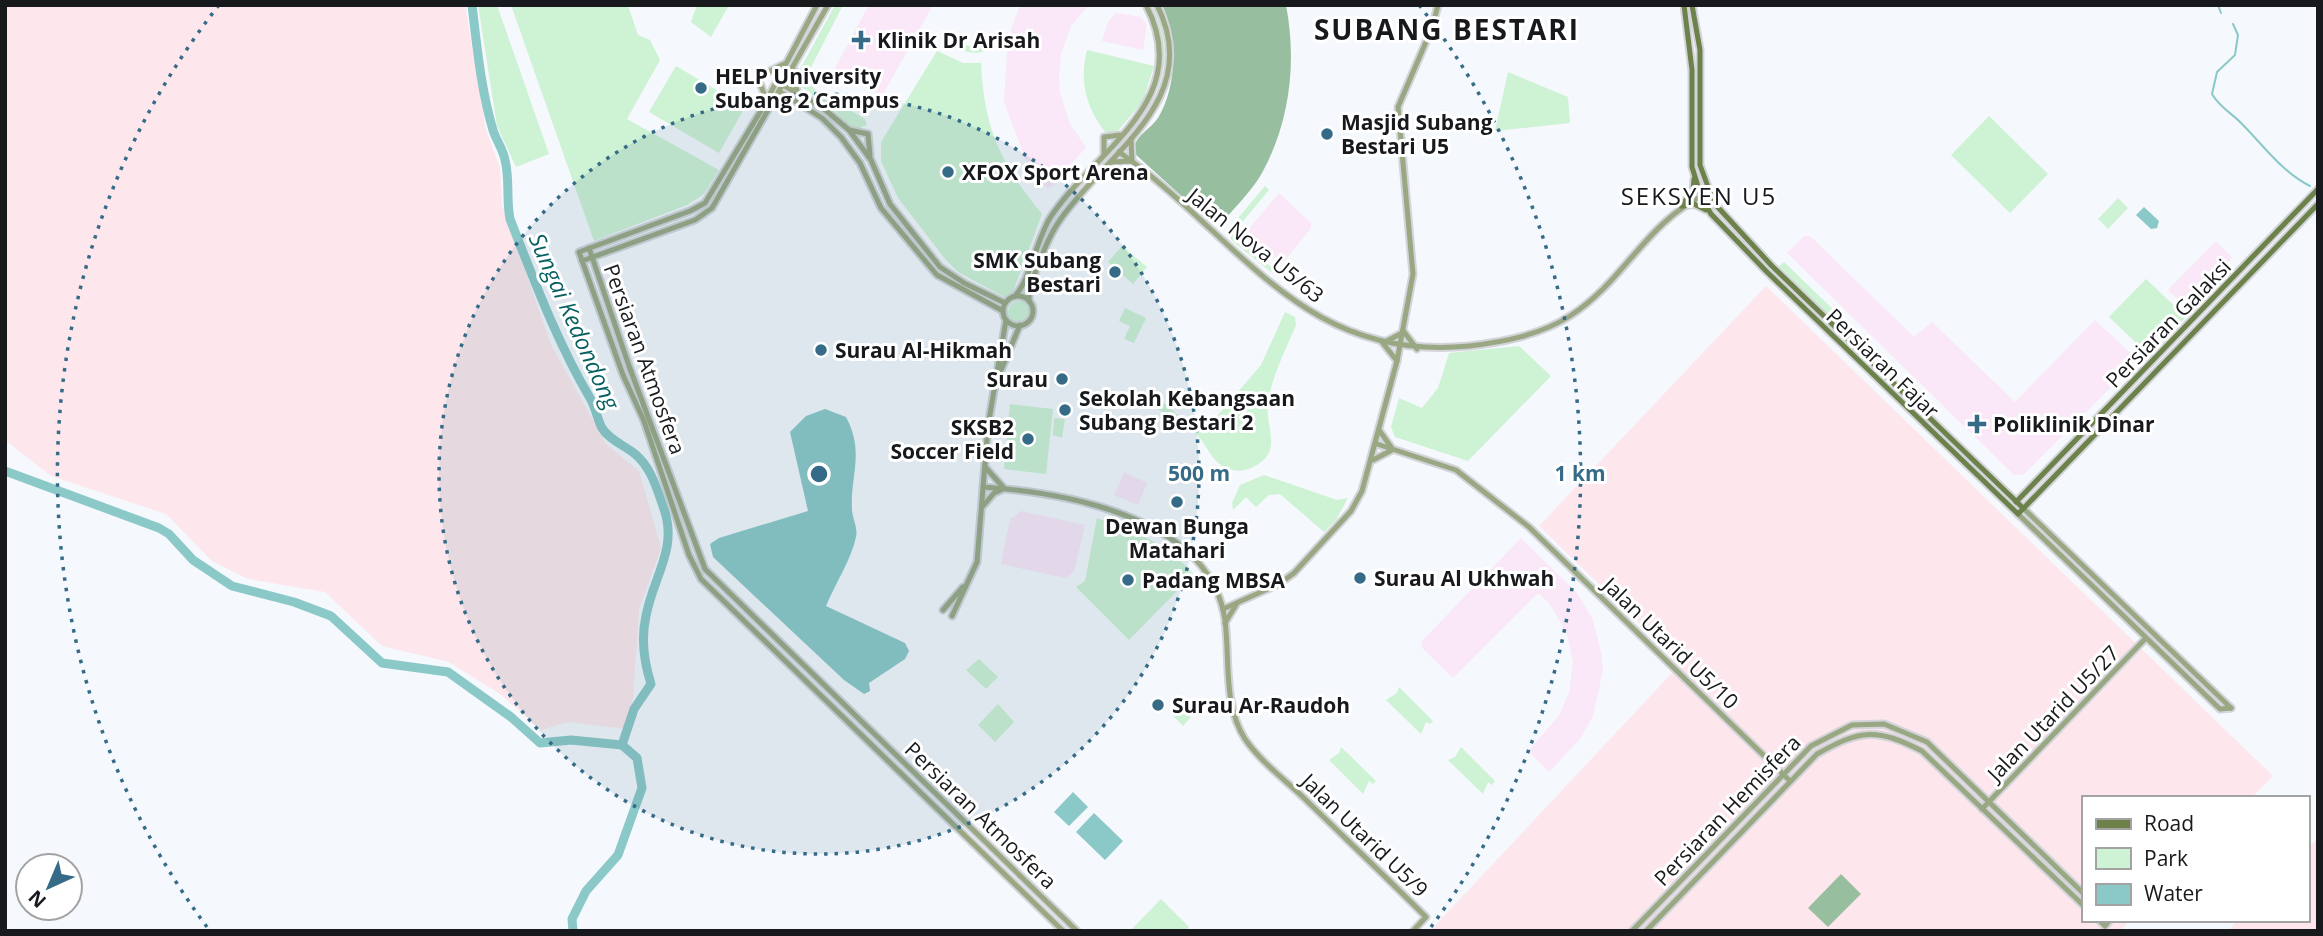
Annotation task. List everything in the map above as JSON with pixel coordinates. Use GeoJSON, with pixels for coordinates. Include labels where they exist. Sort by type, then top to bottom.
{"type":"FeatureCollection","features":[{"type":"Feature","properties":{"kind":"main road","name":"Persiaran Fajar"},"geometry":{"type":"LineString","coordinates":[[1684,5],[1692,70],[1692,167],[1701,196],[1711,214],[1767,272],[2018,514]]}},
{"type":"Feature","properties":{"kind":"main road"},"geometry":{"type":"LineString","coordinates":[[1692,5],[1700,50],[1698,147],[1708,193]]}},
{"type":"Feature","properties":{"kind":"main road"},"geometry":{"type":"LineString","coordinates":[[1681,206],[1693,191],[1692,167]]}},
{"type":"Feature","properties":{"kind":"main road","name":"Persiaran Galaksi"},"geometry":{"type":"LineString","coordinates":[[2011,507],[2318,189]]}},
{"type":"Feature","properties":{"kind":"main road","name":"Persiaran Fajar"},"geometry":{"type":"LineString","coordinates":[[1708,193],[1728,222],[1772,266],[2024,508]]}},
{"type":"Feature","properties":{"kind":"main road"},"geometry":{"type":"LineString","coordinates":[[1681,206],[1695,204],[1711,214]]}},
{"type":"Feature","properties":{"kind":"main road","name":"Persiaran Galaksi"},"geometry":{"type":"LineString","coordinates":[[2018,514],[2318,204]]}},
{"type":"Feature","properties":{"kind":"street"},"geometry":{"type":"LineString","coordinates":[[582,261],[695,220],[712,208],[765,111],[775,85],[817,5]]}},
{"type":"Feature","properties":{"kind":"street"},"geometry":{"type":"LineString","coordinates":[[589,248],[705,203],[782,89],[828,5]]}},
{"type":"Feature","properties":{"kind":"street"},"geometry":{"type":"LineString","coordinates":[[1006,320],[1020,325],[1028,322],[1032,314],[1029,289],[1060,220],[1157,106],[1168,72],[1166,26],[1157,5]]}},
{"type":"Feature","properties":{"kind":"street"},"geometry":{"type":"LineString","coordinates":[[1223,609],[1279,584],[1308,560],[1352,511],[1373,461],[1404,332],[1413,274],[1398,107],[1432,28],[1438,5]]}},
{"type":"Feature","properties":{"kind":"street"},"geometry":{"type":"LineString","coordinates":[[996,382],[994,377],[1006,320],[1003,311],[1005,303],[1015,296],[1050,219],[1148,101],[1159,70],[1158,33],[1146,6]]}},
{"type":"Feature","properties":{"kind":"street"},"geometry":{"type":"LineString","coordinates":[[765,111],[761,78],[789,60]]}},
{"type":"Feature","properties":{"kind":"street"},"geometry":{"type":"LineString","coordinates":[[796,64],[793,79],[798,93]]}},
{"type":"Feature","properties":{"kind":"street"},"geometry":{"type":"LineString","coordinates":[[775,85],[831,126],[860,163]]}},
{"type":"Feature","properties":{"kind":"street"},"geometry":{"type":"LineString","coordinates":[[782,89],[798,93],[849,130],[870,160],[890,204],[940,267],[964,284],[1005,303]]}},
{"type":"Feature","properties":{"kind":"street"},"geometry":{"type":"LineString","coordinates":[[765,111],[776,104],[794,100]]}},
{"type":"Feature","properties":{"kind":"street"},"geometry":{"type":"LineString","coordinates":[[849,130],[868,134],[870,160]]}},
{"type":"Feature","properties":{"kind":"street"},"geometry":{"type":"LineString","coordinates":[[1104,155],[1104,137],[1122,134]]}},
{"type":"Feature","properties":{"kind":"street"},"geometry":{"type":"LineString","coordinates":[[1110,162],[1132,160],[1131,139]]}},
{"type":"Feature","properties":{"kind":"street"},"geometry":{"type":"LineString","coordinates":[[858,143],[855,149],[881,208],[931,269],[943,280],[1003,311]]}},
{"type":"Feature","properties":{"kind":"street","name":"Jalan Nova U5/63"},"geometry":{"type":"LineString","coordinates":[[1119,152],[1132,160],[1295,301],[1330,323],[1382,342],[1417,349],[1485,344],[1528,335],[1552,326],[1588,302],[1616,276],[1657,226],[1681,206],[1708,193]]}},
{"type":"Feature","properties":{"kind":"street","name":"Persiaran Atmosfera"},"geometry":{"type":"LineString","coordinates":[[1063,931],[701,579],[689,555],[644,421],[623,375],[579,252],[589,248],[593,257],[629,366],[705,569],[1077,931]]}},
{"type":"Feature","properties":{"kind":"street"},"geometry":{"type":"LineString","coordinates":[[1015,296],[1029,301]]}},
{"type":"Feature","properties":{"kind":"street"},"geometry":{"type":"LineString","coordinates":[[952,616],[977,562],[985,465],[996,382],[1020,325]]}},
{"type":"Feature","properties":{"kind":"street"},"geometry":{"type":"LineString","coordinates":[[1397,361],[1382,342],[1404,332]]}},
{"type":"Feature","properties":{"kind":"street"},"geometry":{"type":"LineString","coordinates":[[1397,361],[1404,354],[1417,349],[1404,332]]}},
{"type":"Feature","properties":{"kind":"street"},"geometry":{"type":"LineString","coordinates":[[1380,430],[1395,450]]}},
{"type":"Feature","properties":{"kind":"street","name":"Jalan Utarid U5/10"},"geometry":{"type":"LineString","coordinates":[[1377,444],[1456,470],[1529,527],[1790,782]]}},
{"type":"Feature","properties":{"kind":"street"},"geometry":{"type":"LineString","coordinates":[[1373,461],[1386,451],[1395,450]]}},
{"type":"Feature","properties":{"kind":"street"},"geometry":{"type":"LineString","coordinates":[[983,507],[994,493],[1004,488],[985,465]]}},
{"type":"Feature","properties":{"kind":"street","name":"Jalan Utarid U5/9"},"geometry":{"type":"LineString","coordinates":[[984,487],[1059,495],[1149,525],[1183,549],[1198,565],[1223,609],[1230,702],[1247,741],[1426,917],[1413,931]]}},
{"type":"Feature","properties":{"kind":"street","name":"Persiaran Fajar"},"geometry":{"type":"LineString","coordinates":[[2018,514],[2220,709],[2231,708],[2024,508]]}},
{"type":"Feature","properties":{"kind":"street"},"geometry":{"type":"LineString","coordinates":[[943,611],[965,585]]}},
{"type":"Feature","properties":{"kind":"street"},"geometry":{"type":"LineString","coordinates":[[2110,591],[2144,628],[2146,638],[2153,638],[2193,671]]}},
{"type":"Feature","properties":{"kind":"street"},"geometry":{"type":"LineString","coordinates":[[1216,594],[1238,602]]}},
{"type":"Feature","properties":{"kind":"street"},"geometry":{"type":"LineString","coordinates":[[1225,623],[1238,602]]}},
{"type":"Feature","properties":{"kind":"street","name":"Jalan Utarid U5/27"},"geometry":{"type":"LineString","coordinates":[[1982,809],[2146,638]]}},
{"type":"Feature","properties":{"kind":"street","name":"Persiaran Hemisfera"},"geometry":{"type":"LineString","coordinates":[[1632,931],[1811,746],[1840,729],[1884,724],[1927,742],[2082,892]]}},
{"type":"Feature","properties":{"kind":"street","name":"Persiaran Hemisfera"},"geometry":{"type":"LineString","coordinates":[[1646,931],[1817,754],[1849,736],[1891,735],[1922,751],[2082,904]]}},
{"type":"Feature","properties":{"kind":"shaded area"},"geometry":{"type":"Polygon","coordinates":[[[5,5],[465,5],[486,130],[500,168],[502,205],[551,345],[606,444],[639,471],[661,548],[639,609],[633,698],[626,729],[568,722],[541,730],[500,694],[449,662],[382,646],[325,592],[248,579],[212,561],[166,514],[51,476],[5,440],[5,5]]]}},
{"type":"Feature","properties":{"kind":"shaded area"},"geometry":{"type":"Polygon","coordinates":[[[869,5],[933,5],[882,96],[834,70],[869,5]]]}},
{"type":"Feature","properties":{"kind":"shaded area"},"geometry":{"type":"Polygon","coordinates":[[[1020,5],[1089,5],[1071,26],[1061,54],[1059,78],[1060,93],[1070,124],[1086,147],[1053,186],[1047,188],[1028,166],[1004,102],[1008,38],[1020,5]]]}},
{"type":"Feature","properties":{"kind":"shaded area"},"geometry":{"type":"Polygon","coordinates":[[[1116,13],[1141,17],[1147,25],[1143,50],[1102,41],[1108,22],[1116,13]]]}},
{"type":"Feature","properties":{"kind":"shaded area"},"geometry":{"type":"Polygon","coordinates":[[[1279,193],[1311,223],[1311,228],[1282,264],[1246,232],[1279,193]]]}},
{"type":"Feature","properties":{"kind":"shaded area"},"geometry":{"type":"Polygon","coordinates":[[[1804,236],[1810,236],[1914,337],[1932,322],[2015,402],[2095,320],[2138,360],[2023,475],[2014,475],[1787,253],[1804,236]]]}},
{"type":"Feature","properties":{"kind":"shaded area"},"geometry":{"type":"Polygon","coordinates":[[[2216,241],[2232,258],[2185,307],[2168,290],[2216,241]]]}},
{"type":"Feature","properties":{"kind":"shaded area"},"geometry":{"type":"Polygon","coordinates":[[[1766,286],[2273,776],[2253,796],[2082,796],[2082,922],[2128,922],[2120,931],[1430,931],[1672,673],[1668,651],[1539,526],[1766,286]]]}},
{"type":"Feature","properties":{"kind":"shaded area"},"geometry":{"type":"Polygon","coordinates":[[[1124,472],[1147,483],[1138,505],[1114,495],[1124,472]]]}},
{"type":"Feature","properties":{"kind":"shaded area"},"geometry":{"type":"Polygon","coordinates":[[[1021,511],[1085,525],[1074,572],[1065,578],[1001,564],[1010,519],[1021,511]]]}},
{"type":"Feature","properties":{"kind":"shaded area"},"geometry":{"type":"Polygon","coordinates":[[[1521,538],[1577,593],[1593,620],[1601,652],[1603,670],[1593,716],[1580,739],[1549,772],[1528,751],[1558,717],[1569,693],[1573,662],[1567,634],[1549,603],[1538,593],[1453,678],[1423,649],[1421,642],[1521,538]]]}},
{"type":"Feature","properties":{"kind":"shaded area"},"geometry":{"type":"Polygon","coordinates":[[[2318,838],[2318,931],[2228,931],[2236,922],[2309,922],[2309,847],[2318,838]]]}},
{"type":"Feature","properties":{"kind":"green space"},"geometry":{"type":"Polygon","coordinates":[[[478,5],[497,5],[549,154],[516,167],[497,126],[478,5]]]}},
{"type":"Feature","properties":{"kind":"green space"},"geometry":{"type":"Polygon","coordinates":[[[511,5],[628,5],[638,35],[650,40],[660,60],[627,119],[719,170],[704,194],[687,205],[594,241],[511,5]]]}},
{"type":"Feature","properties":{"kind":"green space"},"geometry":{"type":"Polygon","coordinates":[[[697,5],[729,5],[711,37],[691,22],[697,5]]]}},
{"type":"Feature","properties":{"kind":"green space"},"geometry":{"type":"Polygon","coordinates":[[[835,5],[843,5],[807,75],[815,90],[865,119],[867,125],[854,130],[830,106],[797,84],[798,73],[835,5]]]}},
{"type":"Feature","properties":{"kind":"green space"},"geometry":{"type":"Polygon","coordinates":[[[1151,5],[1154,5],[1165,42],[1165,60],[1162,77],[1158,89],[1163,50],[1151,5]]]}},
{"type":"Feature","properties":{"kind":"green space"},"geometry":{"type":"Polygon","coordinates":[[[1162,5],[1286,5],[1291,70],[1279,133],[1258,180],[1221,224],[1208,220],[1134,153],[1136,142],[1155,122],[1164,106],[1172,77],[1171,32],[1162,5]]]}},
{"type":"Feature","properties":{"kind":"green space"},"geometry":{"type":"Polygon","coordinates":[[[946,30],[949,31],[948,35],[962,40],[961,44],[969,46],[974,43],[974,46],[983,48],[984,44],[989,46],[988,49],[978,53],[966,52],[945,42],[946,30]]]}},
{"type":"Feature","properties":{"kind":"green space"},"geometry":{"type":"Polygon","coordinates":[[[1087,50],[1154,66],[1143,101],[1116,133],[1105,132],[1089,103],[1084,83],[1087,50]]]}},
{"type":"Feature","properties":{"kind":"green space","name":"XFOX Sport Arena"},"geometry":{"type":"Polygon","coordinates":[[[937,51],[963,63],[981,63],[986,107],[997,144],[1005,162],[1042,214],[1013,292],[1004,297],[958,272],[946,260],[898,198],[881,161],[881,142],[937,51]]]}},
{"type":"Feature","properties":{"kind":"green space"},"geometry":{"type":"Polygon","coordinates":[[[676,66],[745,107],[719,153],[649,112],[676,66]]]}},
{"type":"Feature","properties":{"kind":"green space"},"geometry":{"type":"Polygon","coordinates":[[[1508,72],[1568,97],[1570,123],[1495,131],[1508,72]]]}},
{"type":"Feature","properties":{"kind":"green space"},"geometry":{"type":"Polygon","coordinates":[[[1989,116],[2048,174],[2010,213],[1951,155],[1989,116]]]}},
{"type":"Feature","properties":{"kind":"green space"},"geometry":{"type":"Polygon","coordinates":[[[1109,157],[1057,220],[1027,295],[1022,293],[1055,219],[1109,157]]]}},
{"type":"Feature","properties":{"kind":"green space"},"geometry":{"type":"Polygon","coordinates":[[[1265,186],[1269,190],[1234,232],[1273,269],[1278,266],[1271,272],[1232,241],[1228,230],[1265,186]]]}},
{"type":"Feature","properties":{"kind":"green space"},"geometry":{"type":"Polygon","coordinates":[[[2118,198],[2128,208],[2108,229],[2098,219],[2118,198]]]}},
{"type":"Feature","properties":{"kind":"green space"},"geometry":{"type":"Polygon","coordinates":[[[1122,246],[1147,267],[1133,284],[1108,262],[1122,246]]]}},
{"type":"Feature","properties":{"kind":"green space"},"geometry":{"type":"Polygon","coordinates":[[[1784,262],[1874,349],[1879,349],[1871,357],[1779,266],[1784,262]]]}},
{"type":"Feature","properties":{"kind":"green space"},"geometry":{"type":"Polygon","coordinates":[[[2146,279],[2186,317],[2149,355],[2109,317],[2146,279]]]}},
{"type":"Feature","properties":{"kind":"green space"},"geometry":{"type":"Polygon","coordinates":[[[1019,301],[1027,304],[1030,312],[1027,320],[1019,323],[1011,320],[1008,312],[1011,304],[1019,301]]]}},
{"type":"Feature","properties":{"kind":"green space"},"geometry":{"type":"Polygon","coordinates":[[[1125,308],[1146,318],[1134,343],[1124,339],[1130,326],[1119,321],[1125,308]]]}},
{"type":"Feature","properties":{"kind":"green space"},"geometry":{"type":"Polygon","coordinates":[[[1285,312],[1295,317],[1296,325],[1270,391],[1268,410],[1271,446],[1263,461],[1245,470],[1226,468],[1215,460],[1187,426],[1144,402],[1144,396],[1152,393],[1191,426],[1200,428],[1212,422],[1261,365],[1285,312]]]}},
{"type":"Feature","properties":{"kind":"green space"},"geometry":{"type":"Polygon","coordinates":[[[1519,346],[1551,376],[1468,461],[1395,437],[1391,427],[1399,398],[1422,408],[1438,388],[1449,353],[1519,346]]]}},
{"type":"Feature","properties":{"kind":"green space"},"geometry":{"type":"Polygon","coordinates":[[[1873,368],[2010,499],[1872,370],[1873,368]]]}},
{"type":"Feature","properties":{"kind":"green space","name":"SKSB2 Soccer Field"},"geometry":{"type":"Polygon","coordinates":[[[1010,404],[1053,409],[1046,474],[1004,469],[1010,404]]]}},
{"type":"Feature","properties":{"kind":"green space"},"geometry":{"type":"Polygon","coordinates":[[[1054,418],[1065,419],[1062,438],[1053,435],[1054,418]]]}},
{"type":"Feature","properties":{"kind":"green space"},"geometry":{"type":"Polygon","coordinates":[[[1264,475],[1337,500],[1348,498],[1336,520],[1324,532],[1280,494],[1269,495],[1256,507],[1246,497],[1233,510],[1232,503],[1240,485],[1264,475]]]}},
{"type":"Feature","properties":{"kind":"green space"},"geometry":{"type":"Polygon","coordinates":[[[1097,518],[1155,542],[1179,559],[1202,583],[1179,589],[1129,640],[1076,587],[1085,581],[1097,518]]]}},
{"type":"Feature","properties":{"kind":"green space"},"geometry":{"type":"Polygon","coordinates":[[[979,659],[998,677],[986,689],[966,670],[979,659]]]}},
{"type":"Feature","properties":{"kind":"green space"},"geometry":{"type":"Polygon","coordinates":[[[1399,687],[1433,721],[1430,724],[1426,722],[1421,734],[1386,700],[1397,693],[1399,687]]]}},
{"type":"Feature","properties":{"kind":"green space"},"geometry":{"type":"Polygon","coordinates":[[[998,704],[1014,722],[995,742],[978,725],[998,704]]]}},
{"type":"Feature","properties":{"kind":"green space"},"geometry":{"type":"Polygon","coordinates":[[[1178,705],[1191,717],[1183,726],[1170,713],[1178,705]]]}},
{"type":"Feature","properties":{"kind":"green space"},"geometry":{"type":"Polygon","coordinates":[[[1341,747],[1376,781],[1373,784],[1369,781],[1363,794],[1329,760],[1339,753],[1341,747]]]}},
{"type":"Feature","properties":{"kind":"green space"},"geometry":{"type":"Polygon","coordinates":[[[1461,747],[1495,781],[1492,785],[1488,782],[1483,794],[1448,760],[1455,757],[1461,747]]]}},
{"type":"Feature","properties":{"kind":"green space"},"geometry":{"type":"Polygon","coordinates":[[[1841,874],[1861,894],[1828,927],[1808,908],[1841,874]]]}},
{"type":"Feature","properties":{"kind":"green space"},"geometry":{"type":"Polygon","coordinates":[[[1161,899],[1189,927],[1185,931],[1130,931],[1161,899]]]}},
{"type":"Feature","properties":{"kind":"water"},"geometry":{"type":"Polygon","coordinates":[[[2144,207],[2159,221],[2157,228],[2151,229],[2136,215],[2144,207]]]}},
{"type":"Feature","properties":{"kind":"water"},"geometry":{"type":"Polygon","coordinates":[[[825,409],[846,417],[852,430],[856,453],[852,498],[856,527],[854,546],[826,606],[905,643],[909,651],[905,659],[869,683],[870,691],[864,694],[844,680],[713,557],[710,544],[719,538],[808,511],[790,432],[806,416],[825,409]]]}},
{"type":"Feature","properties":{"kind":"water"},"geometry":{"type":"Polygon","coordinates":[[[1073,792],[1088,807],[1069,826],[1054,812],[1073,792]]]}},
{"type":"Feature","properties":{"kind":"water"},"geometry":{"type":"Polygon","coordinates":[[[1094,813],[1123,841],[1105,860],[1076,832],[1094,813]]]}},
{"type":"Feature","properties":{"kind":"waterway","name":"Sungai Kedondong"},"geometry":{"type":"LineString","coordinates":[[472,5],[485,100],[506,167],[510,219],[547,310],[602,428],[641,459],[656,486],[668,523],[663,563],[644,624],[644,650],[651,684],[634,709],[622,745],[637,758],[642,788],[618,855],[586,891],[572,919],[573,931]]}},
{"type":"Feature","properties":{"kind":"waterway"},"geometry":{"type":"LineString","coordinates":[[2218,5],[2221,13]]}},
{"type":"Feature","properties":{"kind":"waterway"},"geometry":{"type":"LineString","coordinates":[[2233,24],[2238,35],[2235,55],[2217,72],[2212,94],[2282,166],[2310,186]]}},
{"type":"Feature","properties":{"kind":"waterway"},"geometry":{"type":"LineString","coordinates":[[5,471],[159,528],[169,534],[193,560],[232,586],[294,602],[331,616],[382,663],[448,672],[511,717],[540,743],[571,740],[622,745]]}},
{"type":"Feature","properties":{"kind":"place","name":"Klinik Dr Arisah"},"geometry":{"type":"Point","coordinates":[861,40]}},
{"type":"Feature","properties":{"kind":"place","name":"HELP University Subang 2 Campus"},"geometry":{"type":"Point","coordinates":[701,88]}},
{"type":"Feature","properties":{"kind":"place","name":"Masjid Subang Bestari U5"},"geometry":{"type":"Point","coordinates":[1327,134]}},
{"type":"Feature","properties":{"kind":"place","name":"XFOX Sport Arena"},"geometry":{"type":"Point","coordinates":[948,172]}},
{"type":"Feature","properties":{"kind":"place","name":"SMK Subang Bestari"},"geometry":{"type":"Point","coordinates":[1115,272]}},
{"type":"Feature","properties":{"kind":"place","name":"Surau Al-Hikmah"},"geometry":{"type":"Point","coordinates":[821,350]}},
{"type":"Feature","properties":{"kind":"place","name":"Surau"},"geometry":{"type":"Point","coordinates":[1062,379]}},
{"type":"Feature","properties":{"kind":"place","name":"Sekolah Kebangsaan Subang Bestari 2"},"geometry":{"type":"Point","coordinates":[1065,410]}},
{"type":"Feature","properties":{"kind":"place","name":"Poliklinik Dinar"},"geometry":{"type":"Point","coordinates":[1977,424]}},
{"type":"Feature","properties":{"kind":"place","name":"SKSB2 Soccer Field"},"geometry":{"type":"Point","coordinates":[1028,439]}},
{"type":"Feature","properties":{"kind":"place","name":"Dewan Bunga Matahari"},"geometry":{"type":"Point","coordinates":[1177,502]}},
{"type":"Feature","properties":{"kind":"place","name":"Surau Al Ukhwah"},"geometry":{"type":"Point","coordinates":[1360,578]}},
{"type":"Feature","properties":{"kind":"place","name":"Padang MBSA"},"geometry":{"type":"Point","coordinates":[1128,580]}},
{"type":"Feature","properties":{"kind":"place","name":"Surau Ar-Raudoh"},"geometry":{"type":"Point","coordinates":[1158,705]}},
{"type":"Feature","properties":{"kind":"district","name":"SUBANG BESTARI"},"geometry":{"type":"Point","coordinates":[1447,29]}},
{"type":"Feature","properties":{"kind":"district","name":"SEKSYEN U5"},"geometry":{"type":"Point","coordinates":[1699,195]}}]}
